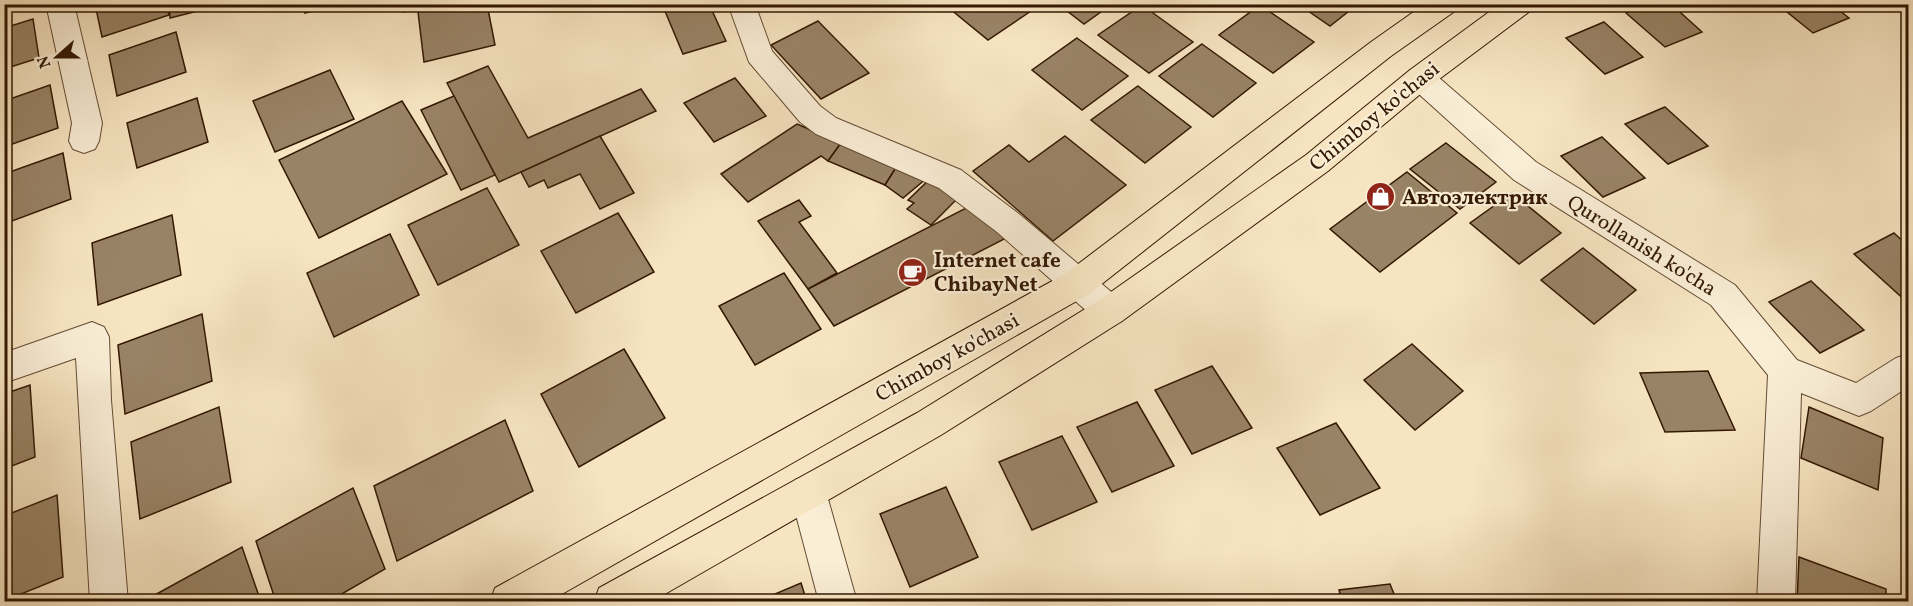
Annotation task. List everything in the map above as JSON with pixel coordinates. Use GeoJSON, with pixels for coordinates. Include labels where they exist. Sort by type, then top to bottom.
{"type":"FeatureCollection","features":[{"type":"Feature","properties":{"kind":"main road","name":"Chimboy ko'chasi"},"geometry":{"type":"LineString","coordinates":[[508,602],[1077,284],[1381,50],[1445,4]]}},
{"type":"Feature","properties":{"kind":"main road","name":"Chimboy ko'chasi"},"geometry":{"type":"LineString","coordinates":[[613,602],[929,424],[1110,310],[1317,163],[1419,78],[1520,4]]}},
{"type":"Feature","properties":{"kind":"street"},"geometry":{"type":"LineString","coordinates":[[60,4],[87,123],[84,141]]}},
{"type":"Feature","properties":{"kind":"street"},"geometry":{"type":"LineString","coordinates":[[741,4],[759,55],[810,114],[826,126],[950,179],[1008,223],[1110,310]]}},
{"type":"Feature","properties":{"kind":"street","name":"Qurollanish ko'cha"},"geometry":{"type":"LineString","coordinates":[[1419,78],[1525,171],[1723,295],[1785,371]]}},
{"type":"Feature","properties":{"kind":"street"},"geometry":{"type":"LineString","coordinates":[[4,368],[92,337],[94,400],[109,602]]}},
{"type":"Feature","properties":{"kind":"street"},"geometry":{"type":"LineString","coordinates":[[1776,602],[1785,371],[1859,400],[1908,369]]}},
{"type":"Feature","properties":{"kind":"street"},"geometry":{"type":"LineString","coordinates":[[808,492],[838,602]]}},
{"type":"Feature","properties":{"kind":"building"},"geometry":{"type":"Polygon","coordinates":[[[95,4],[166,4],[169,15],[102,37],[95,4]]]}},
{"type":"Feature","properties":{"kind":"building"},"geometry":{"type":"Polygon","coordinates":[[[169,4],[201,4],[202,10],[170,18],[169,4]]]}},
{"type":"Feature","properties":{"kind":"building"},"geometry":{"type":"Polygon","coordinates":[[[304,4],[340,4],[305,13],[304,4]]]}},
{"type":"Feature","properties":{"kind":"building"},"geometry":{"type":"Polygon","coordinates":[[[401,4],[427,4],[404,12],[401,4]]]}},
{"type":"Feature","properties":{"kind":"building"},"geometry":{"type":"Polygon","coordinates":[[[451,4],[487,4],[495,45],[424,62],[418,12],[451,4]]]}},
{"type":"Feature","properties":{"kind":"building"},"geometry":{"type":"Polygon","coordinates":[[[662,4],[709,4],[726,41],[683,54],[662,4]]]}},
{"type":"Feature","properties":{"kind":"building"},"geometry":{"type":"Polygon","coordinates":[[[761,4],[790,4],[763,11],[761,4]]]}},
{"type":"Feature","properties":{"kind":"building"},"geometry":{"type":"Polygon","coordinates":[[[944,4],[1028,4],[1034,9],[988,40],[944,4]]]}},
{"type":"Feature","properties":{"kind":"building"},"geometry":{"type":"Polygon","coordinates":[[[1058,4],[1112,4],[1084,24],[1058,4]]]}},
{"type":"Feature","properties":{"kind":"building"},"geometry":{"type":"Polygon","coordinates":[[[1298,4],[1358,4],[1330,26],[1298,4]]]}},
{"type":"Feature","properties":{"kind":"building"},"geometry":{"type":"Polygon","coordinates":[[[1646,4],[1671,4],[1702,32],[1665,47],[1626,13],[1646,4]]]}},
{"type":"Feature","properties":{"kind":"building"},"geometry":{"type":"Polygon","coordinates":[[[1777,4],[1831,4],[1849,18],[1813,33],[1777,4]]]}},
{"type":"Feature","properties":{"kind":"building"},"geometry":{"type":"Polygon","coordinates":[[[1142,5],[1193,42],[1149,73],[1098,35],[1142,5]]]}},
{"type":"Feature","properties":{"kind":"building"},"geometry":{"type":"Polygon","coordinates":[[[1260,5],[1314,42],[1273,73],[1219,35],[1260,5]]]}},
{"type":"Feature","properties":{"kind":"building"},"geometry":{"type":"Polygon","coordinates":[[[33,19],[39,58],[4,69],[4,28],[33,19]]]}},
{"type":"Feature","properties":{"kind":"building"},"geometry":{"type":"Polygon","coordinates":[[[818,21],[869,73],[821,99],[771,45],[818,21]]]}},
{"type":"Feature","properties":{"kind":"building"},"geometry":{"type":"Polygon","coordinates":[[[1604,22],[1643,57],[1605,74],[1566,38],[1604,22]]]}},
{"type":"Feature","properties":{"kind":"building"},"geometry":{"type":"Polygon","coordinates":[[[176,32],[186,72],[117,96],[109,55],[176,32]]]}},
{"type":"Feature","properties":{"kind":"building"},"geometry":{"type":"Polygon","coordinates":[[[1077,38],[1128,76],[1082,110],[1032,70],[1077,38]]]}},
{"type":"Feature","properties":{"kind":"building"},"geometry":{"type":"Polygon","coordinates":[[[1202,44],[1256,83],[1213,117],[1159,76],[1202,44]]]}},
{"type":"Feature","properties":{"kind":"building"},"geometry":{"type":"Polygon","coordinates":[[[488,66],[528,138],[641,89],[656,111],[499,182],[447,83],[488,66]]]}},
{"type":"Feature","properties":{"kind":"building"},"geometry":{"type":"Polygon","coordinates":[[[330,70],[354,119],[275,152],[253,101],[330,70]]]}},
{"type":"Feature","properties":{"kind":"building"},"geometry":{"type":"Polygon","coordinates":[[[735,78],[766,116],[714,142],[684,103],[735,78]]]}},
{"type":"Feature","properties":{"kind":"building"},"geometry":{"type":"Polygon","coordinates":[[[50,85],[58,128],[4,147],[4,101],[50,85]]]}},
{"type":"Feature","properties":{"kind":"building"},"geometry":{"type":"Polygon","coordinates":[[[1138,86],[1191,127],[1145,163],[1091,120],[1138,86]]]}},
{"type":"Feature","properties":{"kind":"building"},"geometry":{"type":"Polygon","coordinates":[[[454,96],[495,175],[461,190],[421,110],[454,96]]]}},
{"type":"Feature","properties":{"kind":"building"},"geometry":{"type":"Polygon","coordinates":[[[197,98],[208,142],[137,168],[127,123],[197,98]]]}},
{"type":"Feature","properties":{"kind":"building"},"geometry":{"type":"Polygon","coordinates":[[[402,101],[447,174],[319,238],[279,160],[402,101]]]}},
{"type":"Feature","properties":{"kind":"building"},"geometry":{"type":"Polygon","coordinates":[[[1665,107],[1708,146],[1668,164],[1625,124],[1665,107]]]}},
{"type":"Feature","properties":{"kind":"building"},"geometry":{"type":"Polygon","coordinates":[[[797,124],[841,143],[828,161],[821,156],[748,202],[721,174],[797,124]]]}},
{"type":"Feature","properties":{"kind":"building"},"geometry":{"type":"Polygon","coordinates":[[[600,136],[634,193],[600,209],[580,174],[548,188],[544,180],[529,187],[521,172],[600,136]]]}},
{"type":"Feature","properties":{"kind":"building"},"geometry":{"type":"Polygon","coordinates":[[[1065,136],[1126,185],[1053,241],[973,171],[1009,145],[1029,162],[1065,136]]]}},
{"type":"Feature","properties":{"kind":"building"},"geometry":{"type":"Polygon","coordinates":[[[1602,137],[1645,178],[1603,197],[1561,156],[1602,137]]]}},
{"type":"Feature","properties":{"kind":"building"},"geometry":{"type":"Polygon","coordinates":[[[841,143],[897,166],[885,185],[828,161],[841,143]]]}},
{"type":"Feature","properties":{"kind":"building"},"geometry":{"type":"Polygon","coordinates":[[[1446,143],[1496,182],[1460,209],[1410,169],[1446,143]]]}},
{"type":"Feature","properties":{"kind":"building"},"geometry":{"type":"Polygon","coordinates":[[[63,153],[71,199],[4,224],[4,174],[63,153]]]}},
{"type":"Feature","properties":{"kind":"building"},"geometry":{"type":"Polygon","coordinates":[[[897,166],[927,178],[903,198],[885,185],[897,166]]]}},
{"type":"Feature","properties":{"kind":"building"},"geometry":{"type":"Polygon","coordinates":[[[1407,172],[1457,213],[1380,272],[1330,229],[1407,172]]]}},
{"type":"Feature","properties":{"kind":"building"},"geometry":{"type":"Polygon","coordinates":[[[931,178],[960,196],[931,225],[907,209],[914,203],[908,200],[931,178]]]}},
{"type":"Feature","properties":{"kind":"building"},"geometry":{"type":"Polygon","coordinates":[[[487,188],[519,245],[438,285],[408,225],[487,188]]]}},
{"type":"Feature","properties":{"kind":"building"},"geometry":{"type":"Polygon","coordinates":[[[1512,193],[1561,233],[1519,264],[1470,223],[1512,193]]]}},
{"type":"Feature","properties":{"kind":"building"},"geometry":{"type":"Polygon","coordinates":[[[799,200],[811,216],[799,222],[837,273],[808,289],[758,221],[799,200]]]}},
{"type":"Feature","properties":{"kind":"building"},"geometry":{"type":"Polygon","coordinates":[[[970,206],[1014,234],[834,326],[808,289],[970,206]]]}},
{"type":"Feature","properties":{"kind":"building"},"geometry":{"type":"Polygon","coordinates":[[[618,213],[654,272],[576,313],[541,251],[618,213]]]}},
{"type":"Feature","properties":{"kind":"building"},"geometry":{"type":"Polygon","coordinates":[[[172,215],[181,275],[98,305],[92,243],[172,215]]]}},
{"type":"Feature","properties":{"kind":"building"},"geometry":{"type":"Polygon","coordinates":[[[1894,233],[1908,246],[1907,302],[1854,254],[1894,233]]]}},
{"type":"Feature","properties":{"kind":"building"},"geometry":{"type":"Polygon","coordinates":[[[390,234],[419,295],[334,337],[307,273],[390,234]]]}},
{"type":"Feature","properties":{"kind":"building"},"geometry":{"type":"Polygon","coordinates":[[[1583,248],[1636,290],[1594,324],[1541,280],[1583,248]]]}},
{"type":"Feature","properties":{"kind":"building"},"geometry":{"type":"Polygon","coordinates":[[[784,273],[821,329],[755,365],[719,306],[784,273]]]}},
{"type":"Feature","properties":{"kind":"building"},"geometry":{"type":"Polygon","coordinates":[[[1811,281],[1864,330],[1820,353],[1769,302],[1811,281]]]}},
{"type":"Feature","properties":{"kind":"building"},"geometry":{"type":"Polygon","coordinates":[[[202,314],[212,381],[125,414],[118,345],[202,314]]]}},
{"type":"Feature","properties":{"kind":"building"},"geometry":{"type":"Polygon","coordinates":[[[1412,344],[1463,391],[1415,430],[1364,380],[1412,344]]]}},
{"type":"Feature","properties":{"kind":"building"},"geometry":{"type":"Polygon","coordinates":[[[624,349],[665,418],[579,467],[541,394],[624,349]]]}},
{"type":"Feature","properties":{"kind":"building"},"geometry":{"type":"Polygon","coordinates":[[[1212,366],[1252,428],[1192,454],[1155,390],[1212,366]]]}},
{"type":"Feature","properties":{"kind":"building"},"geometry":{"type":"Polygon","coordinates":[[[1708,371],[1735,430],[1665,432],[1640,373],[1708,371]]]}},
{"type":"Feature","properties":{"kind":"building"},"geometry":{"type":"Polygon","coordinates":[[[30,385],[35,457],[4,469],[4,394],[30,385]]]}},
{"type":"Feature","properties":{"kind":"building"},"geometry":{"type":"Polygon","coordinates":[[[1137,402],[1174,466],[1112,492],[1077,427],[1137,402]]]}},
{"type":"Feature","properties":{"kind":"building"},"geometry":{"type":"Polygon","coordinates":[[[219,407],[231,482],[140,519],[131,442],[219,407]]]}},
{"type":"Feature","properties":{"kind":"building"},"geometry":{"type":"Polygon","coordinates":[[[1809,407],[1883,438],[1878,490],[1801,458],[1809,407]]]}},
{"type":"Feature","properties":{"kind":"building"},"geometry":{"type":"Polygon","coordinates":[[[505,420],[533,491],[397,561],[374,486],[505,420]]]}},
{"type":"Feature","properties":{"kind":"building"},"geometry":{"type":"Polygon","coordinates":[[[1336,423],[1380,488],[1320,515],[1277,448],[1336,423]]]}},
{"type":"Feature","properties":{"kind":"building"},"geometry":{"type":"Polygon","coordinates":[[[1062,436],[1097,502],[1032,530],[999,462],[1062,436]]]}},
{"type":"Feature","properties":{"kind":"building"},"geometry":{"type":"Polygon","coordinates":[[[946,487],[978,557],[910,587],[880,514],[946,487]]]}},
{"type":"Feature","properties":{"kind":"building"},"geometry":{"type":"Polygon","coordinates":[[[353,488],[385,569],[328,602],[276,602],[256,541],[353,488]]]}},
{"type":"Feature","properties":{"kind":"building"},"geometry":{"type":"Polygon","coordinates":[[[57,495],[63,577],[4,601],[4,516],[57,495]]]}},
{"type":"Feature","properties":{"kind":"building"},"geometry":{"type":"Polygon","coordinates":[[[242,547],[261,602],[142,602],[242,547]]]}},
{"type":"Feature","properties":{"kind":"building"},"geometry":{"type":"Polygon","coordinates":[[[1799,557],[1886,589],[1886,602],[1797,602],[1799,557]]]}},
{"type":"Feature","properties":{"kind":"building"},"geometry":{"type":"Polygon","coordinates":[[[801,583],[807,602],[756,602],[801,583]]]}},
{"type":"Feature","properties":{"kind":"building"},"geometry":{"type":"Polygon","coordinates":[[[1390,584],[1396,599],[1384,602],[1342,602],[1339,590],[1390,584]]]}},
{"type":"Feature","properties":{"kind":"building"},"geometry":{"type":"Polygon","coordinates":[[[1340,594],[1342,602],[1314,602],[1340,594]]]}},
{"type":"Feature","properties":{"kind":"place","name":"Автоэлектрик"},"geometry":{"type":"Point","coordinates":[1381,197]}},
{"type":"Feature","properties":{"kind":"place","name":"Internet cafe ChibayNet"},"geometry":{"type":"Point","coordinates":[913,272]}}]}
